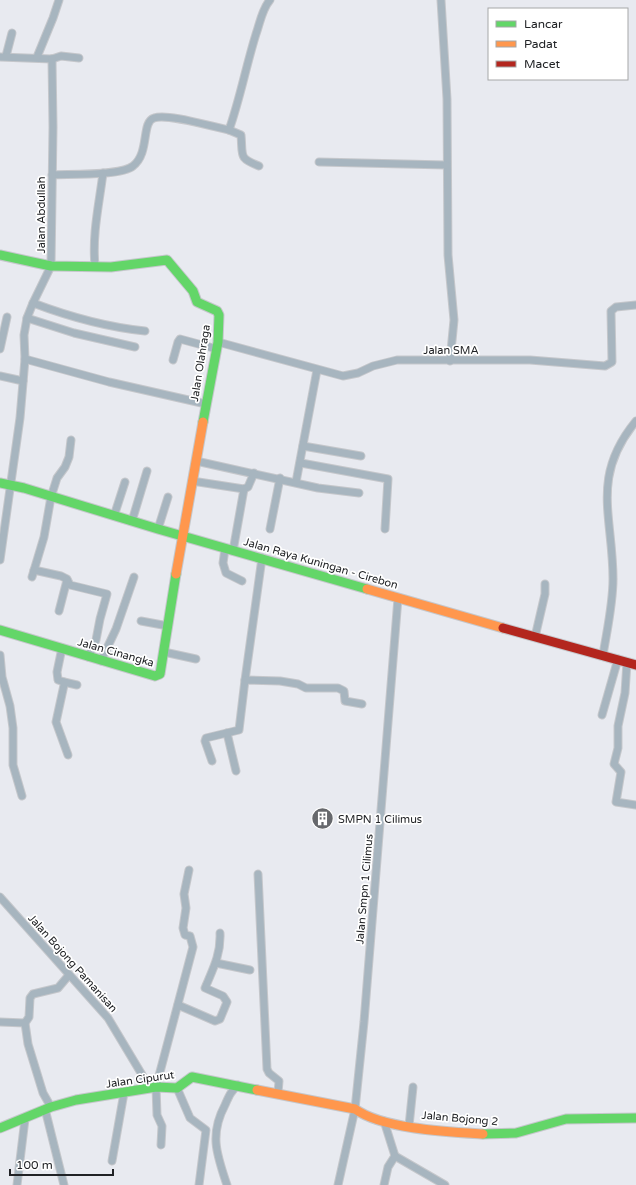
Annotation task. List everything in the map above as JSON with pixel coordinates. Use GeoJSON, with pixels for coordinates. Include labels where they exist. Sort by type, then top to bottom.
{"type":"FeatureCollection","features":[{"type":"Feature","properties":{"kind":"main road","name":"Jalan Olahraga"},"geometry":{"type":"LineString","coordinates":[[0,255],[51,266],[111,266],[167,260],[193,291],[197,302],[219,313],[217,345],[183,536]]}},
{"type":"Feature","properties":{"kind":"main road","name":"Jalan Raya Kuningan - Cirebon"},"geometry":{"type":"LineString","coordinates":[[0,483],[11,484],[158,530],[262,558],[438,610],[632,664]]}},
{"type":"Feature","properties":{"kind":"main road","name":"Jalan Cinangka"},"geometry":{"type":"LineString","coordinates":[[0,630],[155,676],[160,674],[162,669],[176,566],[183,536]]}},
{"type":"Feature","properties":{"kind":"main road","name":"Jalan Cipurut"},"geometry":{"type":"LineString","coordinates":[[0,1128],[25,1119],[48,1108],[76,1100],[153,1087],[177,1088],[192,1077],[355,1109]]}},
{"type":"Feature","properties":{"kind":"main road","name":"Jalan Bojong 2"},"geometry":{"type":"LineString","coordinates":[[355,1109],[366,1116],[409,1126],[492,1134],[515,1133],[570,1120],[636,1118]]}},
{"type":"Feature","properties":{"kind":"street"},"geometry":{"type":"LineString","coordinates":[[37,58],[59,0]]}},
{"type":"Feature","properties":{"kind":"street"},"geometry":{"type":"LineString","coordinates":[[229,130],[258,27],[270,0]]}},
{"type":"Feature","properties":{"kind":"street"},"geometry":{"type":"LineString","coordinates":[[441,0],[447,99],[446,165],[448,255],[454,320],[450,361]]}},
{"type":"Feature","properties":{"kind":"street"},"geometry":{"type":"LineString","coordinates":[[12,33],[3,57],[52,59],[61,56],[79,58]]}},
{"type":"Feature","properties":{"kind":"street","name":"Jalan Abdullah"},"geometry":{"type":"LineString","coordinates":[[0,560],[11,484],[23,381],[25,359],[24,335],[33,303],[51,266],[52,59]]}},
{"type":"Feature","properties":{"kind":"street"},"geometry":{"type":"LineString","coordinates":[[52,175],[103,173],[120,171],[134,166],[143,154],[146,131],[152,118],[169,118],[229,130],[241,135],[243,159],[246,162],[259,166]]}},
{"type":"Feature","properties":{"kind":"street"},"geometry":{"type":"LineString","coordinates":[[319,162],[446,165]]}},
{"type":"Feature","properties":{"kind":"street"},"geometry":{"type":"LineString","coordinates":[[95,266],[93,247],[95,216],[103,173]]}},
{"type":"Feature","properties":{"kind":"street"},"geometry":{"type":"LineString","coordinates":[[33,303],[69,317],[97,324],[145,331]]}},
{"type":"Feature","properties":{"kind":"street","name":"Jalan SMA"},"geometry":{"type":"LineString","coordinates":[[173,360],[180,339],[217,345],[343,376],[358,374],[373,366],[397,360],[530,360],[605,366],[612,362],[611,311],[616,308],[636,305]]}},
{"type":"Feature","properties":{"kind":"street"},"geometry":{"type":"LineString","coordinates":[[0,349],[7,317]]}},
{"type":"Feature","properties":{"kind":"street"},"geometry":{"type":"LineString","coordinates":[[28,318],[74,334],[135,347]]}},
{"type":"Feature","properties":{"kind":"street"},"geometry":{"type":"LineString","coordinates":[[25,359],[109,382],[206,404]]}},
{"type":"Feature","properties":{"kind":"street"},"geometry":{"type":"LineString","coordinates":[[296,482],[317,370]]}},
{"type":"Feature","properties":{"kind":"street"},"geometry":{"type":"LineString","coordinates":[[0,376],[23,381]]}},
{"type":"Feature","properties":{"kind":"street"},"geometry":{"type":"LineString","coordinates":[[604,655],[613,580],[606,504],[609,471],[624,436],[636,421]]}},
{"type":"Feature","properties":{"kind":"street"},"geometry":{"type":"LineString","coordinates":[[71,440],[69,457],[65,467],[57,478],[51,497],[44,537],[33,573],[54,574],[67,579],[70,585],[107,594],[96,640],[88,657]]}},
{"type":"Feature","properties":{"kind":"street"},"geometry":{"type":"LineString","coordinates":[[303,446],[361,456]]}},
{"type":"Feature","properties":{"kind":"street"},"geometry":{"type":"LineString","coordinates":[[196,461],[280,478],[318,488],[359,493]]}},
{"type":"Feature","properties":{"kind":"street"},"geometry":{"type":"LineString","coordinates":[[300,463],[388,480],[385,530]]}},
{"type":"Feature","properties":{"kind":"street"},"geometry":{"type":"LineString","coordinates":[[132,521],[146,471]]}},
{"type":"Feature","properties":{"kind":"street"},"geometry":{"type":"LineString","coordinates":[[192,481],[244,489],[248,488],[254,473]]}},
{"type":"Feature","properties":{"kind":"street"},"geometry":{"type":"LineString","coordinates":[[270,529],[280,478]]}},
{"type":"Feature","properties":{"kind":"street"},"geometry":{"type":"LineString","coordinates":[[114,516],[125,482]]}},
{"type":"Feature","properties":{"kind":"street"},"geometry":{"type":"LineString","coordinates":[[242,581],[226,573],[223,563],[229,550],[244,489]]}},
{"type":"Feature","properties":{"kind":"street"},"geometry":{"type":"LineString","coordinates":[[158,530],[168,497]]}},
{"type":"Feature","properties":{"kind":"street"},"geometry":{"type":"LineString","coordinates":[[212,761],[205,741],[206,738],[237,731],[239,728],[262,558]]}},
{"type":"Feature","properties":{"kind":"street"},"geometry":{"type":"LineString","coordinates":[[101,661],[116,628],[134,577]]}},
{"type":"Feature","properties":{"kind":"street"},"geometry":{"type":"LineString","coordinates":[[60,611],[67,579]]}},
{"type":"Feature","properties":{"kind":"street"},"geometry":{"type":"LineString","coordinates":[[535,637],[545,594],[545,584]]}},
{"type":"Feature","properties":{"kind":"street","name":"Jalan Smpn 1 Cilimus"},"geometry":{"type":"LineString","coordinates":[[338,1185],[355,1109],[365,1006],[398,598]]}},
{"type":"Feature","properties":{"kind":"street"},"geometry":{"type":"LineString","coordinates":[[141,621],[168,626]]}},
{"type":"Feature","properties":{"kind":"street"},"geometry":{"type":"LineString","coordinates":[[62,648],[57,675],[58,680],[77,684]]}},
{"type":"Feature","properties":{"kind":"street"},"geometry":{"type":"LineString","coordinates":[[164,652],[196,659]]}},
{"type":"Feature","properties":{"kind":"street"},"geometry":{"type":"LineString","coordinates":[[0,654],[2,677],[10,706],[13,728],[13,765],[22,796]]}},
{"type":"Feature","properties":{"kind":"street"},"geometry":{"type":"LineString","coordinates":[[602,715],[618,659]]}},
{"type":"Feature","properties":{"kind":"street"},"geometry":{"type":"LineString","coordinates":[[632,664],[618,726],[618,748],[614,764],[621,772],[616,802],[636,805]]}},
{"type":"Feature","properties":{"kind":"street"},"geometry":{"type":"LineString","coordinates":[[245,680],[280,681],[298,684],[306,688],[338,688],[344,692],[346,701],[362,704]]}},
{"type":"Feature","properties":{"kind":"street"},"geometry":{"type":"LineString","coordinates":[[64,682],[56,722],[68,755]]}},
{"type":"Feature","properties":{"kind":"street"},"geometry":{"type":"LineString","coordinates":[[227,733],[236,771]]}},
{"type":"Feature","properties":{"kind":"street"},"geometry":{"type":"LineString","coordinates":[[161,1145],[162,1126],[157,1115],[153,1087],[178,1005],[193,947],[190,936],[186,935],[183,928],[186,908],[184,894],[189,870]]}},
{"type":"Feature","properties":{"kind":"street"},"geometry":{"type":"LineString","coordinates":[[258,874],[267,1069],[268,1073],[278,1081],[278,1093]]}},
{"type":"Feature","properties":{"kind":"street","name":"Jalan Bojong Pamanisan"},"geometry":{"type":"LineString","coordinates":[[0,897],[108,1018],[153,1087]]}},
{"type":"Feature","properties":{"kind":"street"},"geometry":{"type":"LineString","coordinates":[[178,1005],[215,1022],[220,1019],[227,1002],[223,996],[205,988],[216,964],[221,946],[220,933]]}},
{"type":"Feature","properties":{"kind":"street"},"geometry":{"type":"LineString","coordinates":[[216,964],[250,970]]}},
{"type":"Feature","properties":{"kind":"street"},"geometry":{"type":"LineString","coordinates":[[64,1185],[48,1108],[28,1044],[26,1023],[29,1017],[30,998],[33,994],[58,988],[69,975]]}},
{"type":"Feature","properties":{"kind":"street"},"geometry":{"type":"LineString","coordinates":[[0,1022],[26,1023]]}},
{"type":"Feature","properties":{"kind":"street"},"geometry":{"type":"LineString","coordinates":[[227,1185],[216,1151],[216,1128],[219,1114],[230,1091],[238,1085]]}},
{"type":"Feature","properties":{"kind":"street"},"geometry":{"type":"LineString","coordinates":[[409,1126],[413,1086]]}},
{"type":"Feature","properties":{"kind":"street"},"geometry":{"type":"LineString","coordinates":[[177,1088],[190,1118],[206,1130],[199,1185]]}},
{"type":"Feature","properties":{"kind":"street"},"geometry":{"type":"LineString","coordinates":[[112,1161],[124,1093]]}},
{"type":"Feature","properties":{"kind":"street"},"geometry":{"type":"LineString","coordinates":[[17,1185],[25,1119]]}},
{"type":"Feature","properties":{"kind":"street"},"geometry":{"type":"LineString","coordinates":[[384,1121],[395,1156],[445,1185]]}},
{"type":"Feature","properties":{"kind":"street"},"geometry":{"type":"LineString","coordinates":[[384,1185],[388,1167],[395,1156]]}},
{"type":"Feature","properties":{"kind":"traffic: fast"},"geometry":{"type":"LineString","coordinates":[[0,255],[51,266],[111,267],[167,260],[193,291],[197,302],[217,311],[219,315],[218,342],[203,422]]}},
{"type":"Feature","properties":{"kind":"traffic: fast"},"geometry":{"type":"LineString","coordinates":[[0,483],[24,488],[158,529],[367,589]]}},
{"type":"Feature","properties":{"kind":"traffic: fast"},"geometry":{"type":"LineString","coordinates":[[0,630],[155,676],[160,674],[176,574]]}},
{"type":"Feature","properties":{"kind":"traffic: fast"},"geometry":{"type":"LineString","coordinates":[[0,1128],[51,1107],[76,1100],[156,1087],[177,1088],[192,1077],[257,1090]]}},
{"type":"Feature","properties":{"kind":"traffic: fast"},"geometry":{"type":"LineString","coordinates":[[483,1134],[516,1133],[566,1119],[636,1118]]}},
{"type":"Feature","properties":{"kind":"traffic: slow"},"geometry":{"type":"LineString","coordinates":[[176,574],[203,422]]}},
{"type":"Feature","properties":{"kind":"traffic: slow"},"geometry":{"type":"LineString","coordinates":[[367,589],[503,628]]}},
{"type":"Feature","properties":{"kind":"traffic: slow"},"geometry":{"type":"LineString","coordinates":[[257,1090],[355,1109],[367,1116],[398,1125],[483,1134]]}},
{"type":"Feature","properties":{"kind":"traffic: jam"},"geometry":{"type":"LineString","coordinates":[[503,628],[636,665]]}},
{"type":"Feature","properties":{"kind":"place","name":"SMPN 1 Cilimus"},"geometry":{"type":"Point","coordinates":[322,819]}}]}
